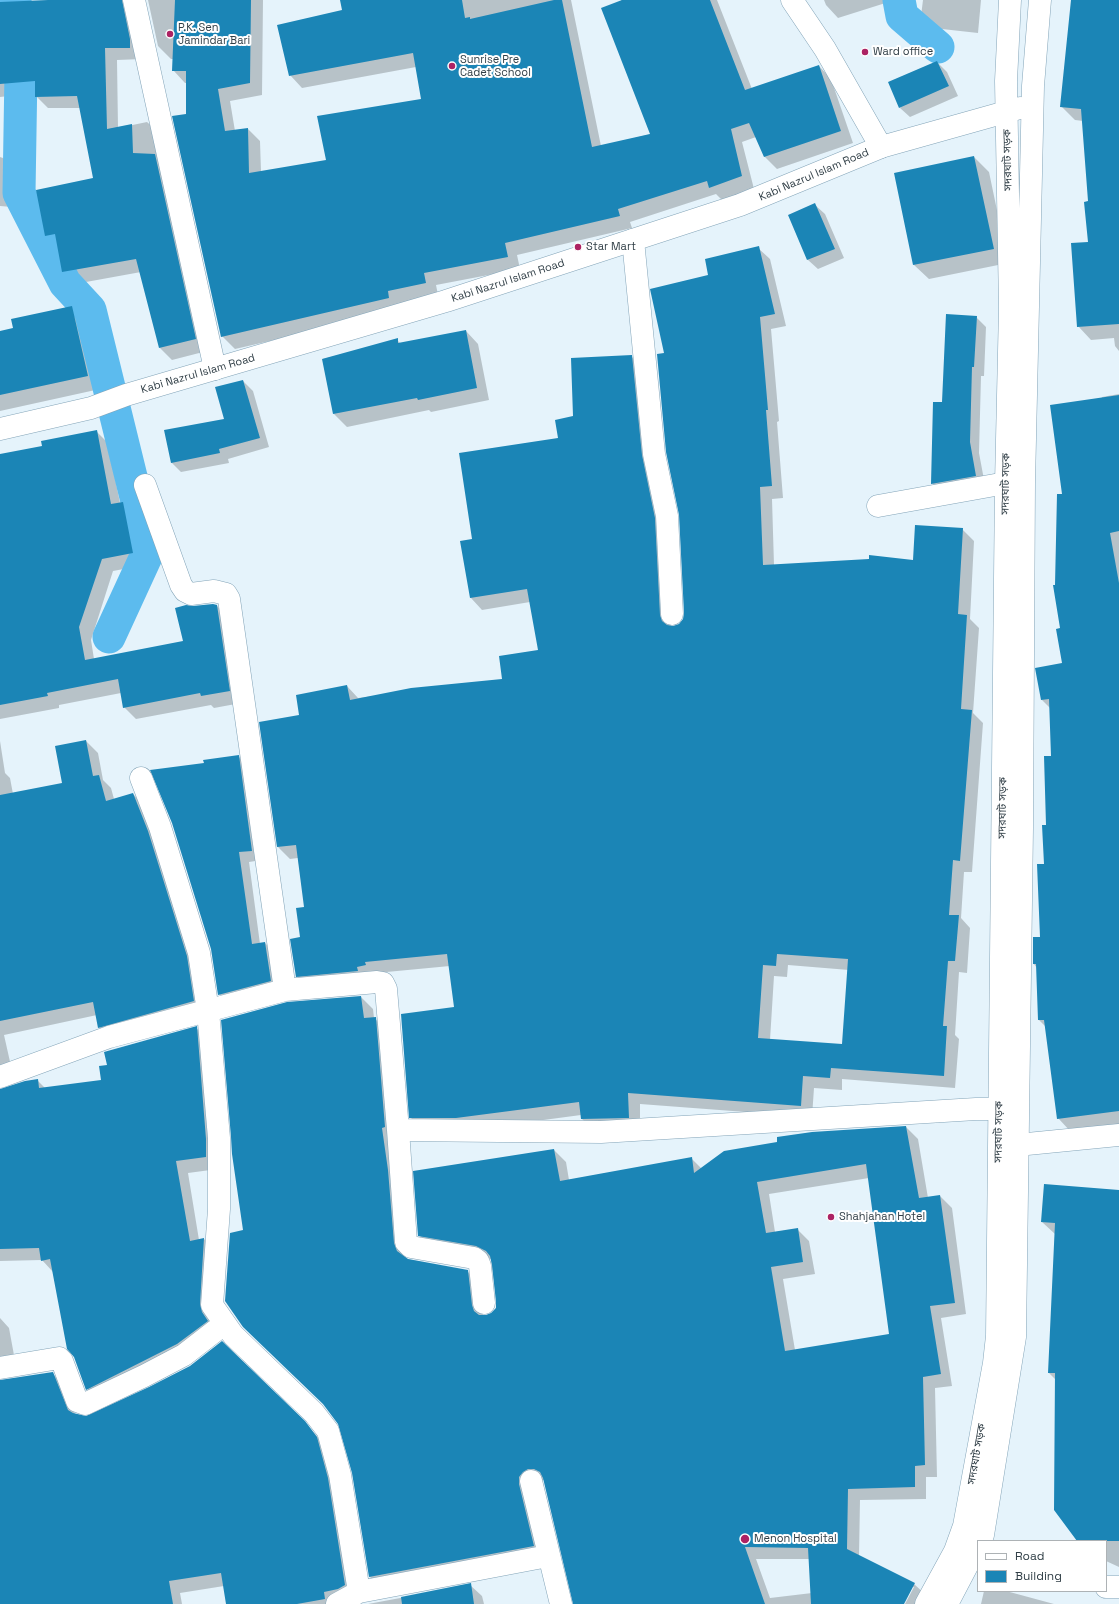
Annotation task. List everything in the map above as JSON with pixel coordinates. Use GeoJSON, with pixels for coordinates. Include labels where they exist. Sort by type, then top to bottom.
{"type":"FeatureCollection","features":[{"type":"Feature","properties":{"kind":"street"},"geometry":{"type":"LineString","coordinates":[[134,0],[215,369]]}},
{"type":"Feature","properties":{"kind":"street"},"geometry":{"type":"LineString","coordinates":[[792,0],[825,49],[881,147]]}},
{"type":"Feature","properties":{"kind":"street","name":"সদরঘাট সড়ক"},"geometry":{"type":"LineString","coordinates":[[926,1604],[955,1551],[964,1526],[994,1363],[997,1336],[1006,483],[1010,308],[1006,81],[1010,0]]}},
{"type":"Feature","properties":{"kind":"street","name":"সদরঘাট সড়ক"},"geometry":{"type":"LineString","coordinates":[[980,1540],[1015,1338],[1022,820],[1024,483],[1032,106],[1040,0]]}},
{"type":"Feature","properties":{"kind":"street","name":"Kabi Nazrul Islam Road"},"geometry":{"type":"LineString","coordinates":[[0,429],[91,408],[126,395],[446,301],[740,205],[881,147],[1007,111],[1032,106]]}},
{"type":"Feature","properties":{"kind":"street"},"geometry":{"type":"LineString","coordinates":[[633,240],[654,454],[667,516],[672,614]]}},
{"type":"Feature","properties":{"kind":"street"},"geometry":{"type":"LineString","coordinates":[[878,506],[1006,483]]}},
{"type":"Feature","properties":{"kind":"street"},"geometry":{"type":"LineString","coordinates":[[145,485],[181,585],[185,591],[191,594],[214,591],[226,594],[229,599],[285,990]]}},
{"type":"Feature","properties":{"kind":"street"},"geometry":{"type":"LineString","coordinates":[[141,778],[160,827],[199,953],[208,1011],[219,1138],[219,1209],[212,1305],[233,1335],[314,1413],[328,1431],[340,1476],[359,1592]]}},
{"type":"Feature","properties":{"kind":"street"},"geometry":{"type":"LineString","coordinates":[[0,1077],[109,1037],[285,990],[377,982],[383,983],[386,989],[406,1242],[411,1247],[474,1258],[478,1261],[480,1266],[484,1303]]}},
{"type":"Feature","properties":{"kind":"street"},"geometry":{"type":"LineString","coordinates":[[398,1130],[601,1132],[976,1109],[1000,1109]]}},
{"type":"Feature","properties":{"kind":"street"},"geometry":{"type":"LineString","coordinates":[[1017,1145],[1119,1134]]}},
{"type":"Feature","properties":{"kind":"street"},"geometry":{"type":"LineString","coordinates":[[0,1368],[59,1358],[62,1361],[77,1402],[85,1404],[184,1355],[224,1324]]}},
{"type":"Feature","properties":{"kind":"street"},"geometry":{"type":"LineString","coordinates":[[532,1481],[548,1556],[561,1604]]}},
{"type":"Feature","properties":{"kind":"street","name":"সদরঘাট সড়ক"},"geometry":{"type":"LineString","coordinates":[[947,1604],[977,1550]]}},
{"type":"Feature","properties":{"kind":"street"},"geometry":{"type":"LineString","coordinates":[[337,1604],[359,1592],[548,1556]]}},
{"type":"Feature","properties":{"kind":"street"},"geometry":{"type":"LineString","coordinates":[[1107,1587],[1119,1587]]}},
{"type":"Feature","properties":{"kind":"building"},"geometry":{"type":"Polygon","coordinates":[[[48,0],[122,0],[130,39],[130,48],[105,48],[107,129],[132,124],[133,153],[155,154],[196,339],[159,348],[136,259],[62,272],[55,234],[45,236],[36,190],[93,178],[77,96],[35,97],[35,81],[0,84],[0,2],[48,0]]]}},
{"type":"Feature","properties":{"kind":"building"},"geometry":{"type":"Polygon","coordinates":[[[175,0],[251,0],[250,83],[218,89],[225,131],[248,128],[249,173],[326,160],[317,116],[421,99],[413,53],[289,76],[277,25],[342,10],[340,0],[462,0],[465,18],[470,17],[470,19],[554,0],[562,0],[592,147],[650,134],[601,8],[622,0],[710,0],[745,90],[819,65],[841,131],[764,157],[749,123],[731,129],[742,176],[709,188],[707,181],[618,209],[620,216],[505,243],[508,257],[424,273],[426,283],[388,291],[389,298],[221,337],[172,116],[186,114],[186,71],[172,71],[175,0]]]}},
{"type":"Feature","properties":{"kind":"building"},"geometry":{"type":"Polygon","coordinates":[[[1071,0],[1119,0],[1119,324],[1077,327],[1071,243],[1088,242],[1084,202],[1088,201],[1081,109],[1060,107],[1071,0]]]}},
{"type":"Feature","properties":{"kind":"building"},"geometry":{"type":"Polygon","coordinates":[[[937,61],[949,86],[899,108],[888,82],[937,61]]]}},
{"type":"Feature","properties":{"kind":"building"},"geometry":{"type":"Polygon","coordinates":[[[974,156],[994,249],[913,265],[894,173],[974,156]]]}},
{"type":"Feature","properties":{"kind":"building"},"geometry":{"type":"Polygon","coordinates":[[[815,203],[835,249],[807,260],[788,215],[815,203]]]}},
{"type":"Feature","properties":{"kind":"building"},"geometry":{"type":"Polygon","coordinates":[[[759,246],[775,314],[760,317],[768,410],[766,410],[772,486],[760,487],[763,565],[869,559],[869,555],[913,560],[915,525],[963,528],[958,614],[967,615],[961,709],[972,710],[960,861],[953,860],[949,915],[959,915],[955,961],[948,961],[943,1026],[947,1026],[944,1076],[831,1068],[830,1078],[803,1076],[801,1106],[628,1093],[629,1118],[581,1119],[579,1102],[456,1118],[409,1118],[401,1014],[454,1007],[447,954],[365,962],[366,965],[357,967],[358,971],[296,977],[290,939],[300,937],[296,908],[304,907],[296,845],[277,847],[259,722],[299,715],[296,695],[347,685],[350,700],[411,688],[502,679],[499,656],[538,650],[527,589],[470,598],[460,541],[472,539],[459,453],[558,438],[555,420],[573,416],[571,358],[632,355],[642,455],[655,518],[660,615],[662,621],[667,625],[673,626],[679,624],[683,619],[684,613],[679,515],[666,452],[657,354],[664,353],[650,289],[708,275],[705,259],[759,246]],[[777,954],[776,966],[763,965],[758,1038],[842,1044],[848,959],[777,954]]]}},
{"type":"Feature","properties":{"kind":"building"},"geometry":{"type":"Polygon","coordinates":[[[72,306],[88,376],[0,395],[0,331],[13,328],[11,319],[72,306]]]}},
{"type":"Feature","properties":{"kind":"building"},"geometry":{"type":"Polygon","coordinates":[[[946,314],[977,316],[974,367],[972,367],[970,442],[976,476],[931,484],[933,402],[942,402],[946,314]]]}},
{"type":"Feature","properties":{"kind":"building"},"geometry":{"type":"Polygon","coordinates":[[[466,330],[477,388],[418,400],[417,398],[333,414],[322,359],[398,338],[398,343],[466,330]]]}},
{"type":"Feature","properties":{"kind":"building"},"geometry":{"type":"Polygon","coordinates":[[[243,380],[260,438],[219,449],[220,453],[171,463],[164,430],[224,419],[215,387],[243,380]]]}},
{"type":"Feature","properties":{"kind":"building"},"geometry":{"type":"Polygon","coordinates":[[[1119,395],[1119,531],[1110,533],[1119,583],[1119,1111],[1057,1119],[1044,1020],[1038,1020],[1036,964],[1033,964],[1033,937],[1040,937],[1037,864],[1044,864],[1042,825],[1046,825],[1044,756],[1051,756],[1049,699],[1041,700],[1035,668],[1062,663],[1056,629],[1060,628],[1053,585],[1055,585],[1057,494],[1062,494],[1050,405],[1119,395]]]}},
{"type":"Feature","properties":{"kind":"building"},"geometry":{"type":"Polygon","coordinates":[[[97,430],[111,504],[123,502],[133,553],[102,559],[79,627],[85,660],[183,641],[175,608],[186,605],[193,606],[213,604],[217,605],[230,691],[201,696],[200,693],[123,708],[118,679],[47,693],[48,696],[0,705],[0,454],[42,446],[41,441],[97,430]]]}},
{"type":"Feature","properties":{"kind":"building"},"geometry":{"type":"Polygon","coordinates":[[[86,740],[93,776],[99,775],[106,801],[133,793],[148,831],[187,956],[194,1001],[98,1028],[93,1002],[0,1021],[0,795],[62,783],[55,746],[86,740]]]}},
{"type":"Feature","properties":{"kind":"building"},"geometry":{"type":"Polygon","coordinates":[[[239,755],[252,851],[239,852],[252,944],[265,942],[271,981],[218,995],[211,949],[172,823],[150,770],[204,763],[203,760],[239,755]]]}},
{"type":"Feature","properties":{"kind":"building"},"geometry":{"type":"Polygon","coordinates":[[[361,996],[364,1018],[376,1017],[385,1127],[382,1128],[388,1170],[394,1243],[397,1251],[408,1259],[468,1270],[472,1305],[474,1311],[479,1315],[491,1313],[496,1308],[490,1256],[486,1251],[476,1246],[418,1236],[413,1171],[554,1149],[560,1181],[692,1157],[694,1173],[724,1151],[777,1142],[777,1137],[812,1132],[906,1126],[919,1198],[940,1195],[955,1303],[930,1306],[941,1374],[923,1377],[925,1465],[915,1466],[915,1487],[848,1489],[847,1549],[915,1583],[904,1604],[811,1604],[808,1548],[745,1547],[765,1604],[573,1604],[543,1478],[540,1472],[534,1469],[528,1469],[523,1472],[519,1477],[519,1484],[534,1546],[369,1577],[352,1473],[338,1424],[323,1404],[243,1327],[225,1301],[230,1233],[243,1230],[232,1154],[221,1020],[287,1002],[361,996]],[[866,1164],[757,1182],[766,1233],[798,1228],[803,1262],[771,1267],[785,1351],[889,1334],[866,1164]]]}},
{"type":"Feature","properties":{"kind":"building"},"geometry":{"type":"Polygon","coordinates":[[[197,1026],[206,1139],[206,1157],[176,1161],[190,1241],[204,1238],[200,1304],[202,1312],[208,1321],[177,1344],[86,1390],[74,1357],[67,1349],[50,1259],[41,1261],[39,1248],[0,1249],[0,1089],[25,1081],[38,1079],[39,1088],[101,1080],[99,1066],[107,1065],[104,1052],[197,1026]]]}},
{"type":"Feature","properties":{"kind":"building"},"geometry":{"type":"Polygon","coordinates":[[[1044,1184],[1119,1190],[1119,1541],[1076,1540],[1054,1510],[1055,1373],[1048,1373],[1055,1223],[1041,1222],[1044,1184]]]}},
{"type":"Feature","properties":{"kind":"building"},"geometry":{"type":"Polygon","coordinates":[[[222,1341],[305,1421],[317,1437],[328,1478],[345,1585],[338,1589],[324,1592],[325,1599],[297,1604],[226,1604],[221,1573],[169,1581],[173,1604],[0,1604],[0,1380],[53,1372],[68,1410],[73,1413],[86,1416],[190,1366],[222,1341]]]}},
{"type":"Feature","properties":{"kind":"building"},"geometry":{"type":"Polygon","coordinates":[[[471,1583],[474,1604],[402,1604],[401,1597],[471,1583]]]}},
{"type":"Feature","properties":{"kind":"waterway"},"geometry":{"type":"LineString","coordinates":[[15,0],[21,71],[19,193],[65,283],[90,310],[149,550],[109,637]]}},
{"type":"Feature","properties":{"kind":"waterway"},"geometry":{"type":"LineString","coordinates":[[899,0],[902,16],[938,47]]}},
{"type":"Feature","properties":{"kind":"place","name":"P.K. Sen Jamindar Bari"},"geometry":{"type":"Point","coordinates":[170,34]}},
{"type":"Feature","properties":{"kind":"place","name":"Ward office"},"geometry":{"type":"Point","coordinates":[865,52]}},
{"type":"Feature","properties":{"kind":"place","name":"Sunrise Pre Cadet School"},"geometry":{"type":"Point","coordinates":[452,66]}},
{"type":"Feature","properties":{"kind":"place","name":"Star Mart"},"geometry":{"type":"Point","coordinates":[578,247]}},
{"type":"Feature","properties":{"kind":"place","name":"Shahjahan Hotel"},"geometry":{"type":"Point","coordinates":[831,1217]}},
{"type":"Feature","properties":{"kind":"place","name":"Menon Hospital"},"geometry":{"type":"Point","coordinates":[745,1539]}}]}
